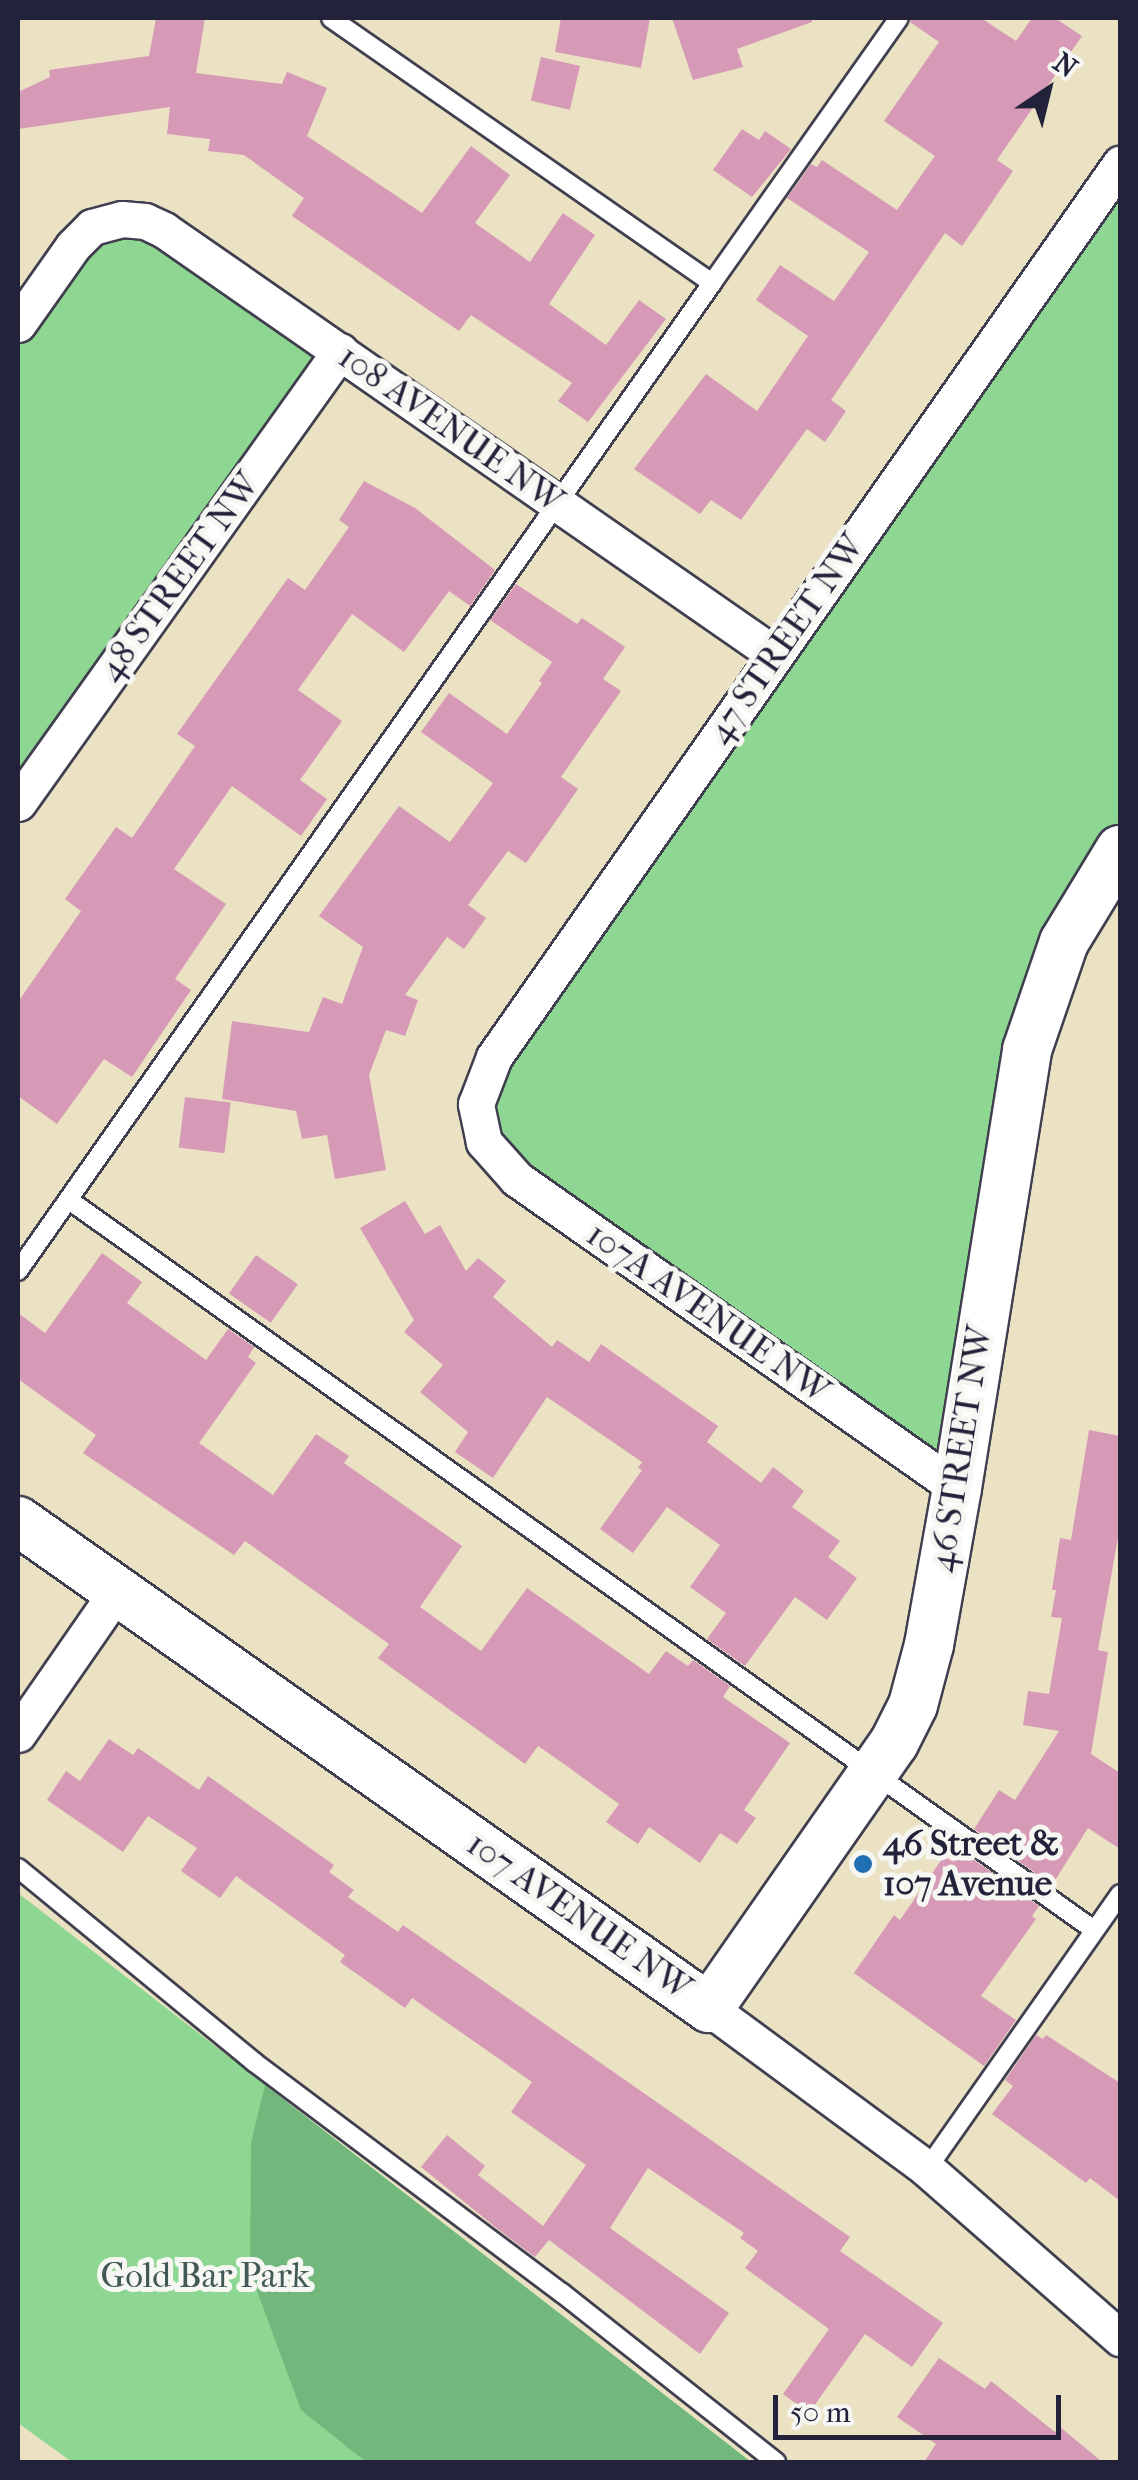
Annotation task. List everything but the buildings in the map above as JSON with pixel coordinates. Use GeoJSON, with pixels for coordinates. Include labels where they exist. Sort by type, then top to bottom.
{"type":"FeatureCollection","features":[{"type":"Feature","properties":{"kind":"street","name":"47 STREET NW"},"geometry":{"type":"LineString","coordinates":[[477,1124],[476,1104],[486,1070],[1120,164]]}},
{"type":"Feature","properties":{"kind":"street","name":"108 AVENUE NW"},"geometry":{"type":"LineString","coordinates":[[18,324],[92,227],[122,218],[164,230],[774,654]]}},
{"type":"Feature","properties":{"kind":"street","name":"48 STREET NW"},"geometry":{"type":"LineString","coordinates":[[18,802],[340,351]]}},
{"type":"Feature","properties":{"kind":"street","name":"46 STREET NW"},"geometry":{"type":"LineString","coordinates":[[710,2008],[894,1742],[922,1678],[957,1488],[1027,1050],[1064,942],[1120,850]]}},
{"type":"Feature","properties":{"kind":"street","name":"107A AVENUE NW"},"geometry":{"type":"LineString","coordinates":[[477,1124],[496,1160],[517,1178],[957,1488]]}},
{"type":"Feature","properties":{"kind":"street","name":"107 AVENUE NW"},"geometry":{"type":"LineString","coordinates":[[18,1521],[710,2008],[927,2168],[1120,2338]]}},
{"type":"Feature","properties":{"kind":"street"},"geometry":{"type":"LineString","coordinates":[[18,1734],[117,1591]]}},
{"type":"Feature","properties":{"kind":"lane"},"geometry":{"type":"LineString","coordinates":[[331,18],[712,283]]}},
{"type":"Feature","properties":{"kind":"lane"},"geometry":{"type":"LineString","coordinates":[[18,1271],[899,18]]}},
{"type":"Feature","properties":{"kind":"lane"},"geometry":{"type":"LineString","coordinates":[[69,1200],[871,1775],[1094,1930]]}},
{"type":"Feature","properties":{"kind":"lane"},"geometry":{"type":"LineString","coordinates":[[18,1868],[254,2062],[562,2293],[776,2462]]}},
{"type":"Feature","properties":{"kind":"lane"},"geometry":{"type":"LineString","coordinates":[[927,2168],[1120,1894]]}},
{"type":"Feature","properties":{"kind":"green space"},"geometry":{"type":"Polygon","coordinates":[[[1120,164],[1120,850],[1064,942],[957,1488],[517,1179],[476,1104],[1120,164]]]}},
{"type":"Feature","properties":{"kind":"green space"},"geometry":{"type":"Polygon","coordinates":[[[122,219],[340,351],[18,803],[18,324],[122,219]]]}},
{"type":"Feature","properties":{"kind":"green space","name":"Gold Bar Park"},"geometry":{"type":"Polygon","coordinates":[[[18,1893],[751,2462],[72,2462],[18,2423],[18,1893]]]}},
{"type":"Feature","properties":{"kind":"green space"},"geometry":{"type":"Polygon","coordinates":[[[265,2085],[751,2462],[366,2462],[301,2410],[250,2272],[251,2143],[265,2085]]]}},
{"type":"Feature","properties":{"kind":"place","name":"46 Street & 107 Avenue"},"geometry":{"type":"Point","coordinates":[863,1864]}}]}
